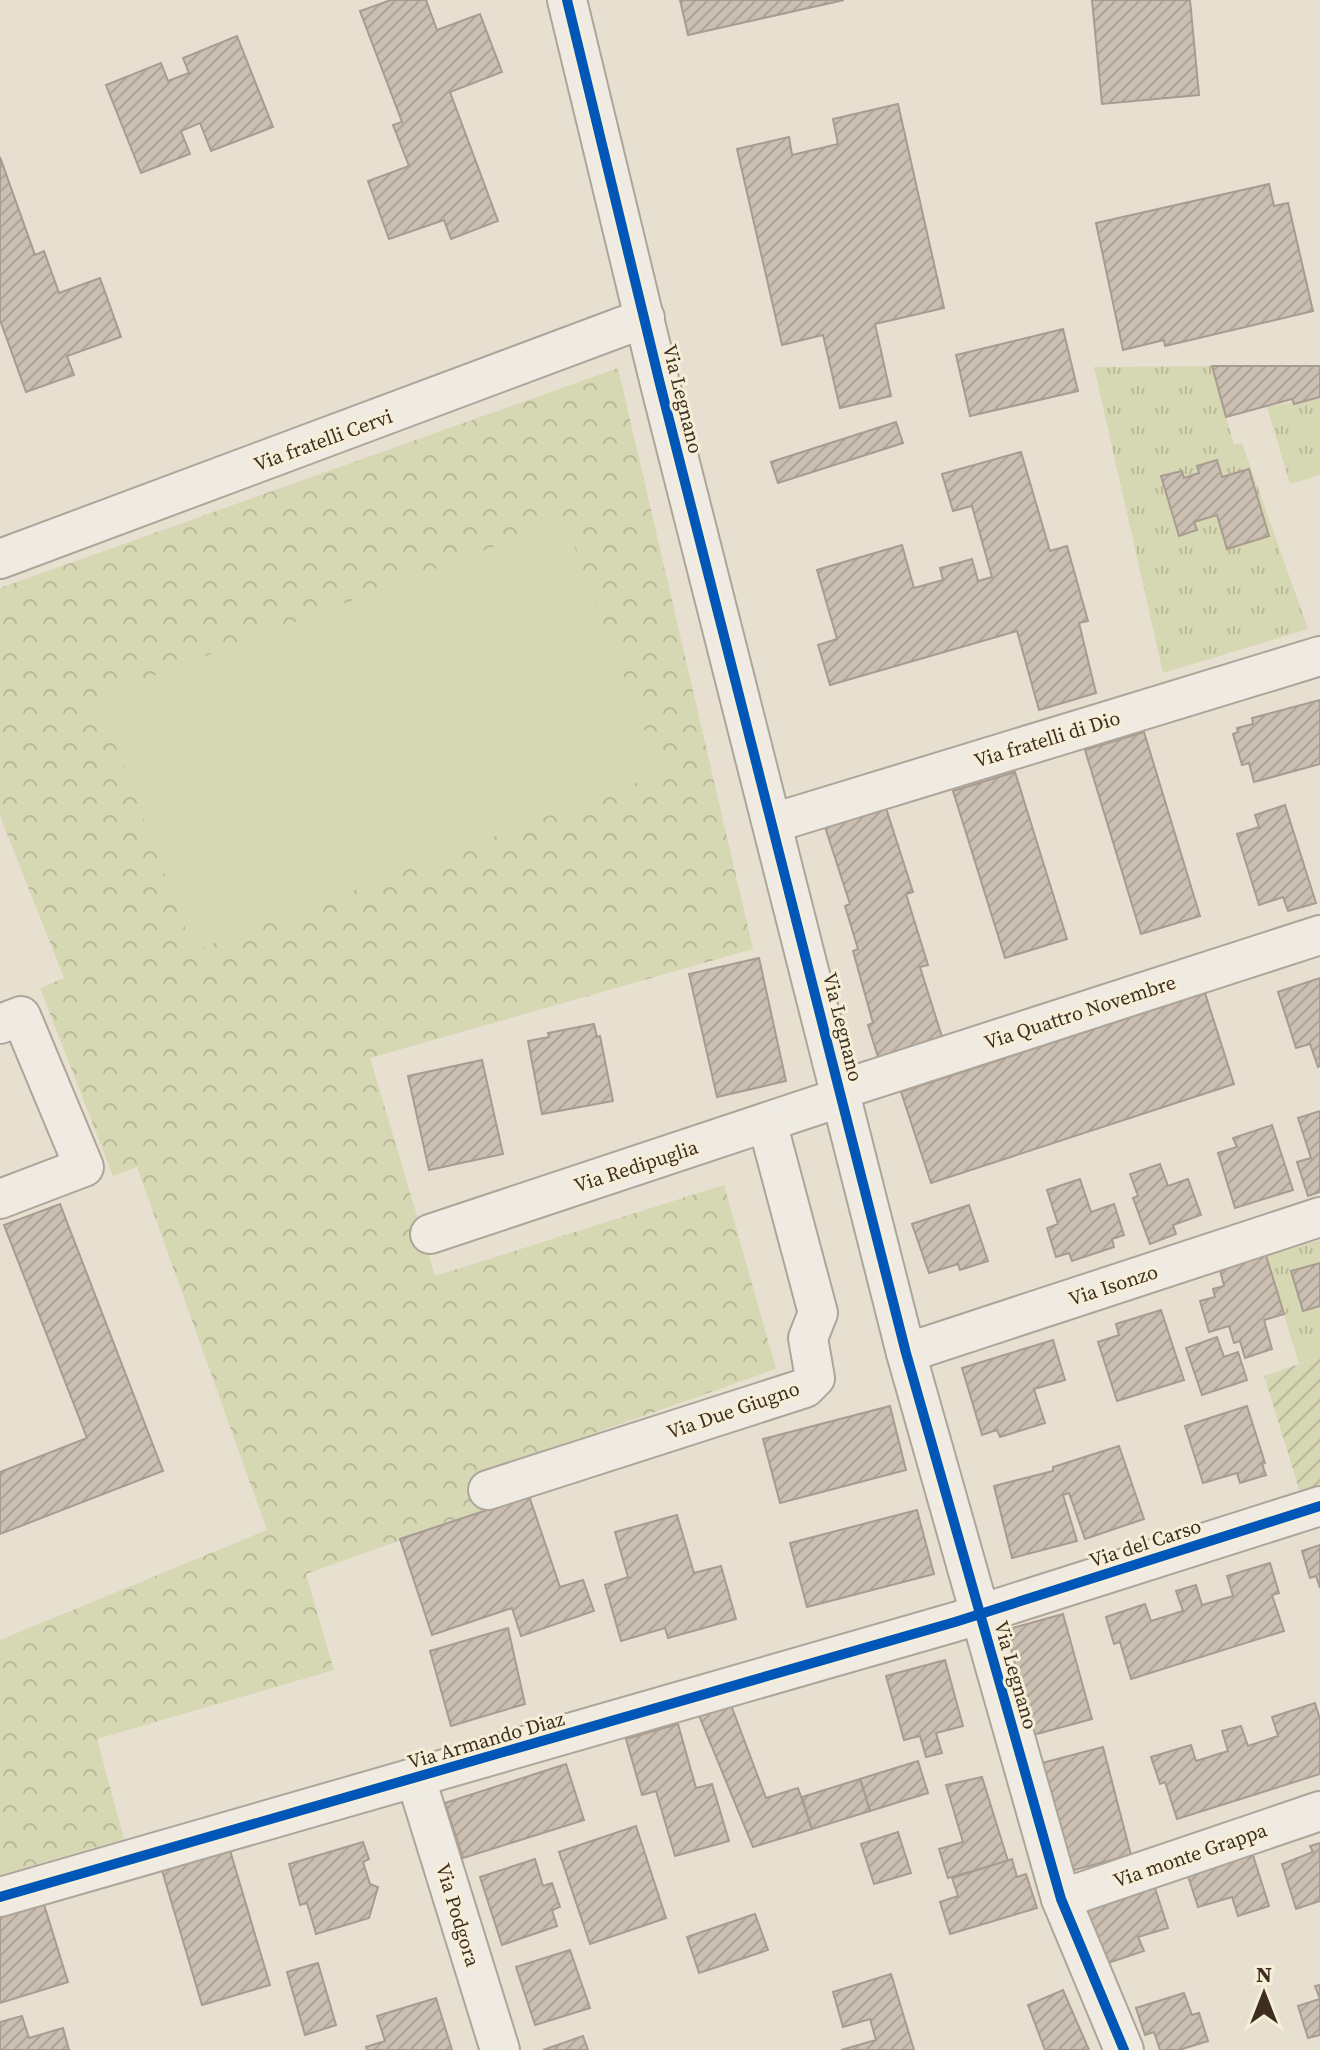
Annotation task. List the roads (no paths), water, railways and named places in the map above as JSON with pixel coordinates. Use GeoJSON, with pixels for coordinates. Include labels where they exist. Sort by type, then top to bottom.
{"type":"FeatureCollection","features":[{"type":"Feature","properties":{"kind":"street","name":"Via Legnano"},"geometry":{"type":"LineString","coordinates":[[567,0],[906,1353],[1061,1899],[1124,2050]]}},
{"type":"Feature","properties":{"kind":"street","name":"Via fratelli Cervi"},"geometry":{"type":"LineString","coordinates":[[0,559],[645,318]]}},
{"type":"Feature","properties":{"kind":"street","name":"Via fratelli di Dio"},"geometry":{"type":"LineString","coordinates":[[773,823],[1320,656]]}},
{"type":"Feature","properties":{"kind":"street","name":"Via Quattro Novembre"},"geometry":{"type":"LineString","coordinates":[[841,1094],[1320,935]]}},
{"type":"Feature","properties":{"kind":"street"},"geometry":{"type":"LineString","coordinates":[[0,1024],[21,1016],[84,1167],[0,1199]]}},
{"type":"Feature","properties":{"kind":"street","name":"Via Redipuglia"},"geometry":{"type":"LineString","coordinates":[[430,1234],[767,1122],[841,1094]]}},
{"type":"Feature","properties":{"kind":"street","name":"Via Due Giugno"},"geometry":{"type":"LineString","coordinates":[[488,1490],[805,1388],[815,1378],[808,1338],[818,1313],[767,1122]]}},
{"type":"Feature","properties":{"kind":"street","name":"Via Isonzo"},"geometry":{"type":"LineString","coordinates":[[906,1353],[1320,1217]]}},
{"type":"Feature","properties":{"kind":"street","name":"Via del Carso"},"geometry":{"type":"LineString","coordinates":[[980,1615],[1320,1506]]}},
{"type":"Feature","properties":{"kind":"street","name":"Via Armando Diaz"},"geometry":{"type":"LineString","coordinates":[[0,1897],[980,1615]]}},
{"type":"Feature","properties":{"kind":"street","name":"Via Podgora"},"geometry":{"type":"LineString","coordinates":[[416,1779],[500,2050]]}},
{"type":"Feature","properties":{"kind":"street","name":"Via monte Grappa"},"geometry":{"type":"LineString","coordinates":[[1061,1899],[1320,1811]]}}]}
